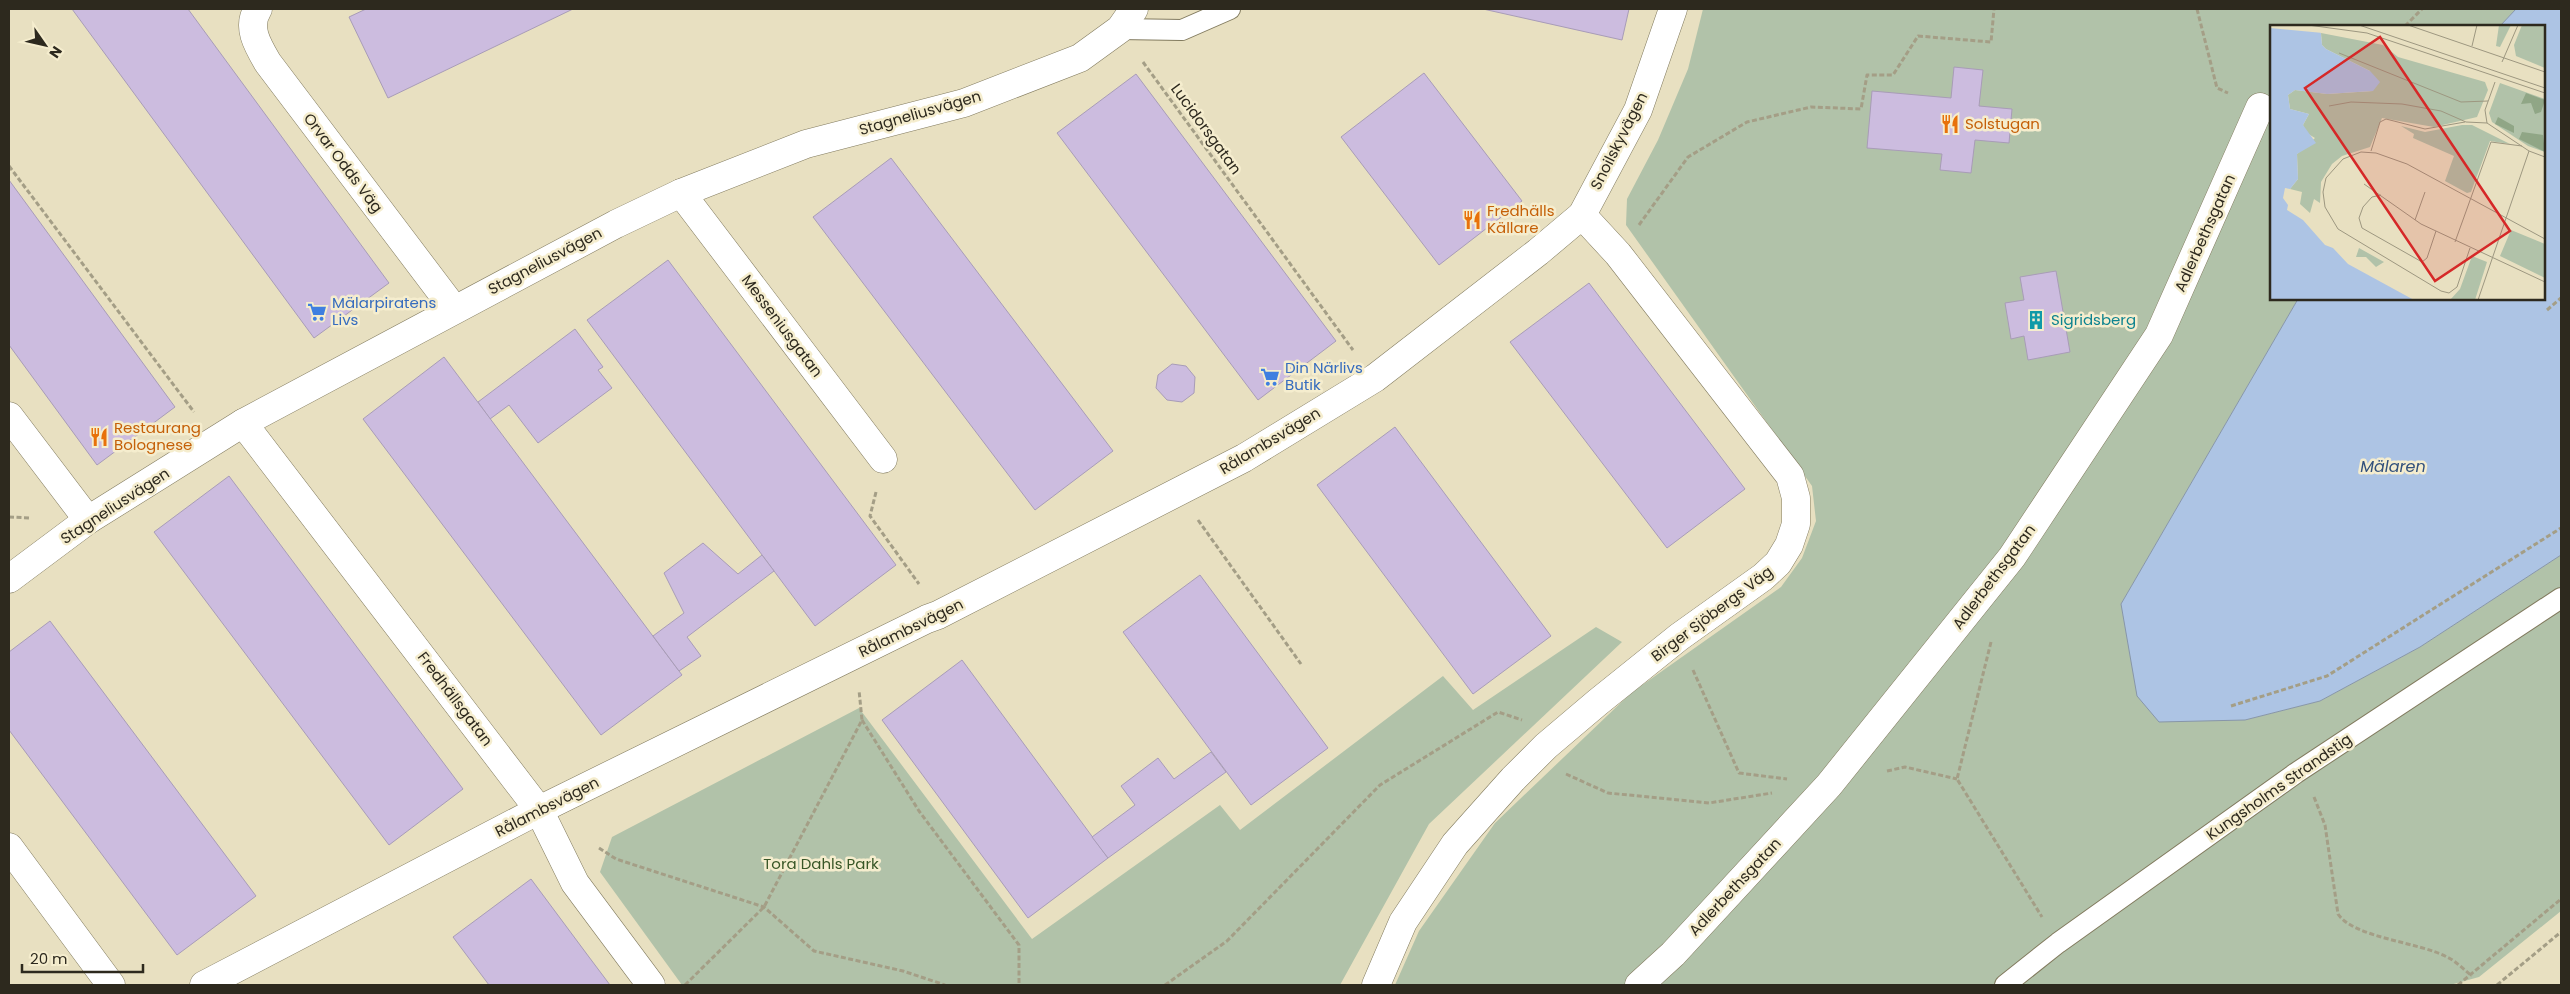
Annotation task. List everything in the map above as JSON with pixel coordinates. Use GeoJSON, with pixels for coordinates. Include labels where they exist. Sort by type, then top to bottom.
{"type":"FeatureCollection","features":[{"type":"Feature","properties":{"kind":"street","name":"Orvar Odds Väg"},"geometry":{"type":"LineString","coordinates":[[258,9],[253,16],[254,38],[268,63],[454,309]]}},
{"type":"Feature","properties":{"kind":"street","name":"Snoilskyvägen"},"geometry":{"type":"LineString","coordinates":[[1582,215],[1638,110],[1673,9]]}},
{"type":"Feature","properties":{"kind":"street","name":"Stagneliusvägen"},"geometry":{"type":"LineString","coordinates":[[9,579],[88,520],[243,423],[616,224],[681,193],[806,144],[964,104],[1080,58],[1127,19]]}},
{"type":"Feature","properties":{"kind":"street","name":"Adlerbethsgatan"},"geometry":{"type":"LineString","coordinates":[[1639,985],[1673,954],[1830,785],[2012,557],[2159,335],[2260,107]]}},
{"type":"Feature","properties":{"kind":"street","name":"Messeniusgatan"},"geometry":{"type":"LineString","coordinates":[[681,193],[883,459]]}},
{"type":"Feature","properties":{"kind":"street","name":"Birger Sjöbergs Väg"},"geometry":{"type":"LineString","coordinates":[[1376,985],[1403,922],[1455,844],[1513,779],[1546,746],[1679,637],[1778,564],[1789,545],[1796,524],[1796,498],[1790,476],[1618,254],[1582,215]]}},
{"type":"Feature","properties":{"kind":"street","name":"Rålambsvägen"},"geometry":{"type":"LineString","coordinates":[[204,985],[539,810],[856,656],[1177,494],[1244,458],[1375,378],[1538,252],[1582,215]]}},
{"type":"Feature","properties":{"kind":"street"},"geometry":{"type":"LineString","coordinates":[[9,416],[88,520]]}},
{"type":"Feature","properties":{"kind":"street","name":"Fredhällsgatan"},"geometry":{"type":"LineString","coordinates":[[243,423],[539,810],[575,883],[651,985]]}},
{"type":"Feature","properties":{"kind":"street"},"geometry":{"type":"LineString","coordinates":[[9,847],[110,985]]}},
{"type":"Feature","properties":{"kind":"lane"},"geometry":{"type":"LineString","coordinates":[[1127,19],[1182,30],[1230,9]]}},
{"type":"Feature","properties":{"kind":"lane","name":"Kungsholms Strandstig"},"geometry":{"type":"LineString","coordinates":[[2005,985],[2058,943],[2296,773],[2561,598]]}},
{"type":"Feature","properties":{"kind":"path"},"geometry":{"type":"LineString","coordinates":[[1618,254],[1688,157],[1748,122],[1810,107],[1861,109],[1867,75],[1893,75],[1918,36],[1991,42],[1994,9]]}},
{"type":"Feature","properties":{"kind":"path"},"geometry":{"type":"LineString","coordinates":[[2197,9],[2217,88],[2260,107]]}},
{"type":"Feature","properties":{"kind":"path"},"geometry":{"type":"LineString","coordinates":[[2406,25],[2422,9]]}},
{"type":"Feature","properties":{"kind":"path","name":"Lucidorsgatan"},"geometry":{"type":"LineString","coordinates":[[1127,19],[1273,241],[1343,336]]}},
{"type":"Feature","properties":{"kind":"path"},"geometry":{"type":"LineString","coordinates":[[9,166],[215,440]]}},
{"type":"Feature","properties":{"kind":"path"},"geometry":{"type":"LineString","coordinates":[[2547,310],[2561,298]]}},
{"type":"Feature","properties":{"kind":"path"},"geometry":{"type":"LineString","coordinates":[[1177,494],[1225,556],[1301,664]]}},
{"type":"Feature","properties":{"kind":"path"},"geometry":{"type":"LineString","coordinates":[[870,516],[904,561]]}},
{"type":"Feature","properties":{"kind":"path"},"geometry":{"type":"LineString","coordinates":[[2231,706],[2327,676],[2561,528]]}},
{"type":"Feature","properties":{"kind":"path"},"geometry":{"type":"LineString","coordinates":[[1957,779],[1993,634]]}},
{"type":"Feature","properties":{"kind":"path"},"geometry":{"type":"LineString","coordinates":[[1679,637],[1739,773],[1830,785]]}},
{"type":"Feature","properties":{"kind":"path"},"geometry":{"type":"LineString","coordinates":[[856,656],[862,720],[919,811],[1020,945],[1019,985]]}},
{"type":"Feature","properties":{"kind":"path"},"geometry":{"type":"LineString","coordinates":[[1165,985],[1227,941],[1380,785],[1498,712],[1528,722]]}},
{"type":"Feature","properties":{"kind":"path"},"geometry":{"type":"LineString","coordinates":[[685,985],[764,907],[862,720]]}},
{"type":"Feature","properties":{"kind":"path"},"geometry":{"type":"LineString","coordinates":[[1546,746],[1562,772],[1608,793],[1709,803],[1774,793]]}},
{"type":"Feature","properties":{"kind":"path"},"geometry":{"type":"LineString","coordinates":[[1886,772],[1905,767],[1957,779],[2058,943]]}},
{"type":"Feature","properties":{"kind":"path"},"geometry":{"type":"LineString","coordinates":[[2314,797],[2325,825],[2338,914],[2344,922],[2360,931],[2394,939],[2448,957],[2472,976]]}},
{"type":"Feature","properties":{"kind":"path"},"geometry":{"type":"LineString","coordinates":[[593,844],[616,859],[764,907],[814,952],[903,971],[945,985]]}},
{"type":"Feature","properties":{"kind":"path"},"geometry":{"type":"LineString","coordinates":[[2458,985],[2472,976],[2561,899]]}},
{"type":"Feature","properties":{"kind":"path"},"geometry":{"type":"LineString","coordinates":[[2497,985],[2561,932]]}},
{"type":"Feature","properties":{"kind":"green space"},"geometry":{"type":"Polygon","coordinates":[[[1703,9],[2516,9],[2501,25],[2270,25],[2270,300],[2297,300],[2121,604],[2245,720],[2320,701],[2420,647],[2561,555],[2561,911],[2479,977],[2450,985],[1395,985],[1419,931],[1495,823],[1631,693],[1781,587],[1802,558],[1816,521],[1812,486],[1626,225],[1627,199],[1658,140],[1688,69],[1703,9]]]}},
{"type":"Feature","properties":{"kind":"green space","name":"Tora Dahls Park"},"geometry":{"type":"Polygon","coordinates":[[[1596,627],[1622,642],[1429,824],[1340,985],[682,985],[600,872],[612,837],[859,708],[1032,939],[1220,805],[1240,830],[1443,676],[1473,710],[1596,627]]]}},
{"type":"Feature","properties":{"kind":"water","name":"Mälaren"},"geometry":{"type":"Polygon","coordinates":[[[2516,9],[2561,9],[2561,555],[2420,647],[2320,701],[2245,720],[2159,722],[2137,696],[2121,604],[2297,300],[2545,300],[2545,25],[2501,25],[2516,9]]]}},
{"type":"Feature","properties":{"kind":"building"},"geometry":{"type":"Polygon","coordinates":[[[72,9],[188,9],[389,283],[314,338],[72,9]]]}},
{"type":"Feature","properties":{"kind":"building"},"geometry":{"type":"Polygon","coordinates":[[[366,9],[573,9],[388,98],[349,17],[366,9]]]}},
{"type":"Feature","properties":{"kind":"building"},"geometry":{"type":"Polygon","coordinates":[[[1483,9],[1629,9],[1622,40],[1483,9]]]}},
{"type":"Feature","properties":{"kind":"building"},"geometry":{"type":"Polygon","coordinates":[[[1954,67],[1983,70],[1979,106],[2012,109],[2009,143],[1975,140],[1971,173],[1940,170],[1942,154],[1867,148],[1872,91],[1951,98],[1954,67]]]}},
{"type":"Feature","properties":{"kind":"building"},"geometry":{"type":"Polygon","coordinates":[[[1424,73],[1522,201],[1439,265],[1341,137],[1424,73]]]}},
{"type":"Feature","properties":{"kind":"building"},"geometry":{"type":"Polygon","coordinates":[[[1136,74],[1336,341],[1258,400],[1057,133],[1136,74]]]}},
{"type":"Feature","properties":{"kind":"building"},"geometry":{"type":"Polygon","coordinates":[[[891,158],[1113,451],[1035,510],[813,217],[891,158]]]}},
{"type":"Feature","properties":{"kind":"building"},"geometry":{"type":"Polygon","coordinates":[[[9,180],[175,407],[97,465],[9,345],[9,180]]]}},
{"type":"Feature","properties":{"kind":"building"},"geometry":{"type":"Polygon","coordinates":[[[668,260],[896,565],[815,626],[587,320],[668,260]]]}},
{"type":"Feature","properties":{"kind":"building","name":"Sigridsberg"},"geometry":{"type":"Polygon","coordinates":[[[2056,271],[2070,352],[2028,360],[2024,336],[2011,339],[2005,303],[2024,300],[2020,277],[2056,271]]]}},
{"type":"Feature","properties":{"kind":"building"},"geometry":{"type":"Polygon","coordinates":[[[1589,283],[1745,489],[1667,548],[1510,342],[1589,283]]]}},
{"type":"Feature","properties":{"kind":"building"},"geometry":{"type":"Polygon","coordinates":[[[575,329],[603,367],[598,370],[612,388],[538,443],[509,405],[490,419],[478,402],[575,329]]]}},
{"type":"Feature","properties":{"kind":"building"},"geometry":{"type":"Polygon","coordinates":[[[444,357],[682,675],[601,735],[363,419],[444,357]]]}},
{"type":"Feature","properties":{"kind":"building"},"geometry":{"type":"Polygon","coordinates":[[[1172,364],[1186,366],[1195,377],[1194,393],[1182,402],[1167,400],[1156,388],[1158,375],[1172,364]]]}},
{"type":"Feature","properties":{"kind":"building"},"geometry":{"type":"Polygon","coordinates":[[[1395,427],[1551,636],[1473,694],[1317,485],[1395,427]]]}},
{"type":"Feature","properties":{"kind":"building"},"geometry":{"type":"Polygon","coordinates":[[[229,476],[463,789],[389,845],[154,532],[229,476]]]}},
{"type":"Feature","properties":{"kind":"building"},"geometry":{"type":"Polygon","coordinates":[[[703,543],[738,574],[762,555],[774,571],[687,637],[701,656],[679,671],[653,636],[684,613],[664,573],[703,543]]]}},
{"type":"Feature","properties":{"kind":"building"},"geometry":{"type":"Polygon","coordinates":[[[1200,575],[1328,748],[1251,805],[1123,632],[1200,575]]]}},
{"type":"Feature","properties":{"kind":"building"},"geometry":{"type":"Polygon","coordinates":[[[50,621],[256,896],[177,955],[9,730],[9,652],[50,621]]]}},
{"type":"Feature","properties":{"kind":"building"},"geometry":{"type":"Polygon","coordinates":[[[962,660],[1108,858],[1028,918],[882,720],[962,660]]]}},
{"type":"Feature","properties":{"kind":"building"},"geometry":{"type":"Polygon","coordinates":[[[1211,752],[1226,772],[1108,858],[1092,837],[1135,805],[1121,786],[1158,758],[1174,779],[1211,752]]]}},
{"type":"Feature","properties":{"kind":"building"},"geometry":{"type":"Polygon","coordinates":[[[531,879],[610,985],[489,985],[453,937],[531,879]]]}},
{"type":"Feature","properties":{"kind":"place","name":"Solstugan"},"geometry":{"type":"Point","coordinates":[1950,124]}},
{"type":"Feature","properties":{"kind":"place","name":"Fredhälls Källare"},"geometry":{"type":"Point","coordinates":[1472,220]}},
{"type":"Feature","properties":{"kind":"place","name":"Mälarpiratens Livs"},"geometry":{"type":"Point","coordinates":[317,312]}},
{"type":"Feature","properties":{"kind":"place","name":"Sigridsberg"},"geometry":{"type":"Point","coordinates":[2036,320]}},
{"type":"Feature","properties":{"kind":"place","name":"Din Närlivs Butik"},"geometry":{"type":"Point","coordinates":[1270,377]}},
{"type":"Feature","properties":{"kind":"place","name":"Restaurang Bolognese"},"geometry":{"type":"Point","coordinates":[99,437]}}]}
